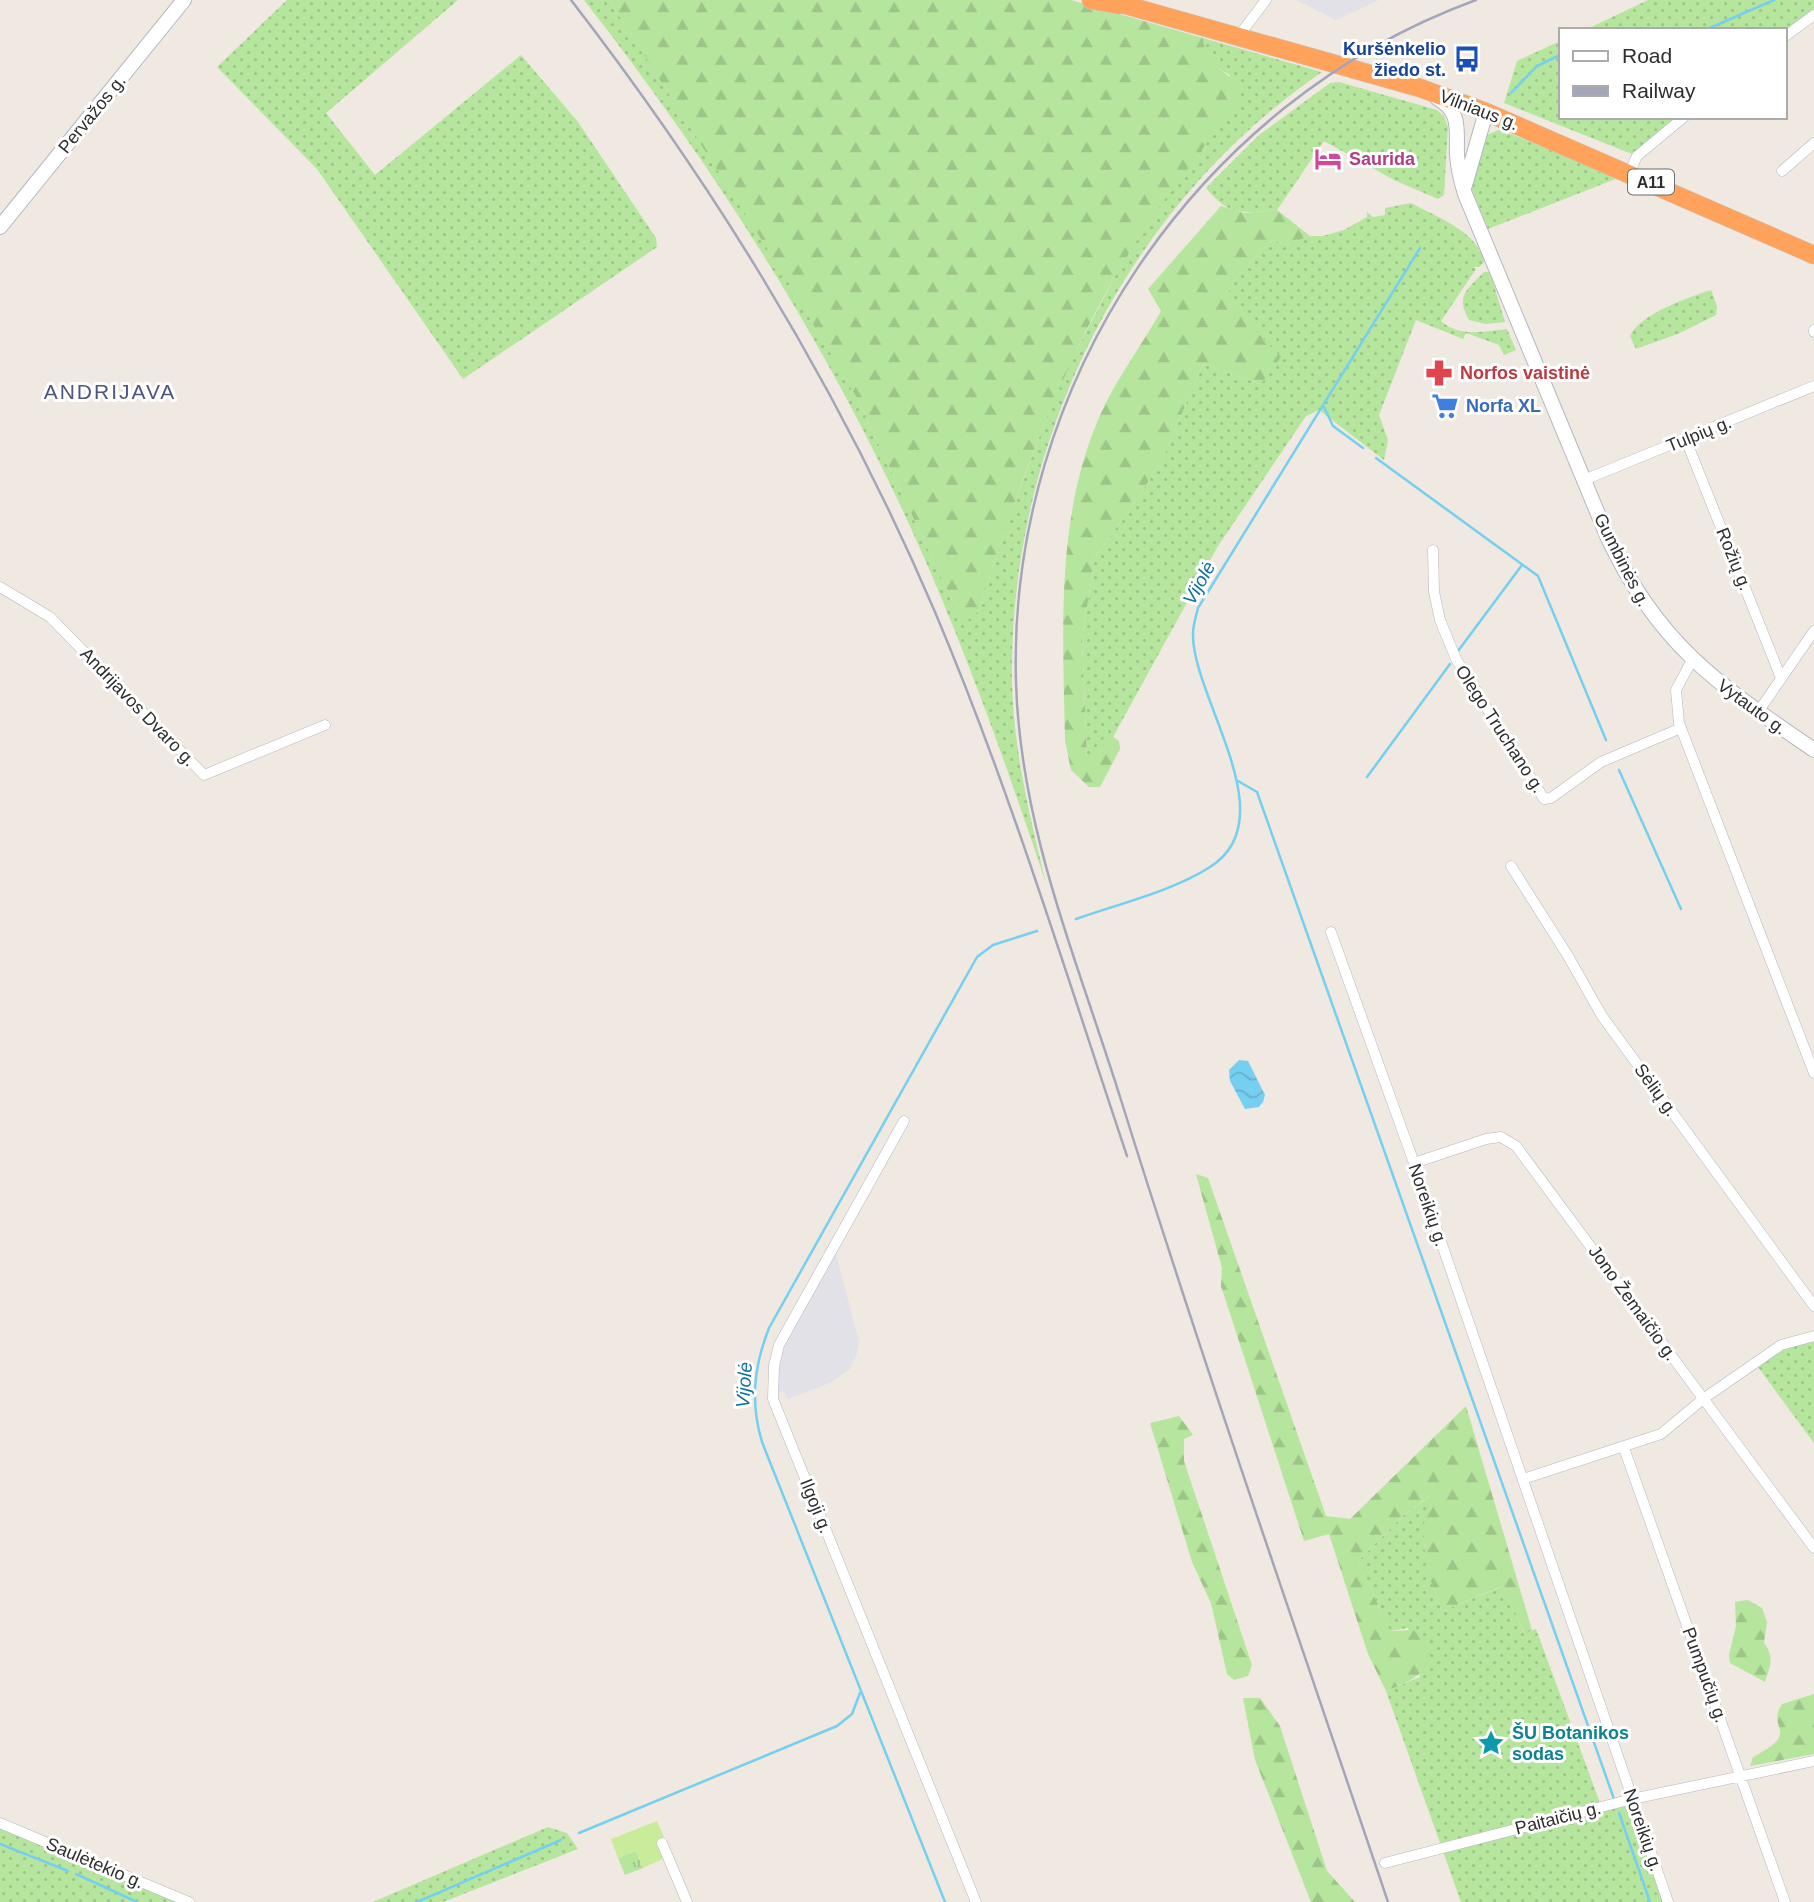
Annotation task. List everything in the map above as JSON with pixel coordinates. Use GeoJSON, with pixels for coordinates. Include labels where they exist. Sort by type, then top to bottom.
{"type":"FeatureCollection","features":[{"type":"Feature","properties":{"kind":"highway","name":"Vilniaus g."},"geometry":{"type":"LineString","coordinates":[[1091,0],[1129,7]]}},
{"type":"Feature","properties":{"kind":"highway","name":"Vilniaus g."},"geometry":{"type":"LineString","coordinates":[[1108,0],[1420,88],[1486,112],[1630,172],[1814,254]]}},
{"type":"Feature","properties":{"kind":"main road","name":"Pervažos g."},"geometry":{"type":"LineString","coordinates":[[0,227],[184,0]]}},
{"type":"Feature","properties":{"kind":"main road","name":"Gumbinės g."},"geometry":{"type":"LineString","coordinates":[[1420,88],[1448,104],[1455,114],[1458,123],[1459,174],[1465,194],[1584,480],[1631,585],[1656,621],[1692,660]]}},
{"type":"Feature","properties":{"kind":"main road"},"geometry":{"type":"LineString","coordinates":[[1465,194],[1467,172],[1486,112]]}},
{"type":"Feature","properties":{"kind":"main road","name":"Vytauto g."},"geometry":{"type":"LineString","coordinates":[[1692,660],[1758,712],[1814,750]]}},
{"type":"Feature","properties":{"kind":"street"},"geometry":{"type":"LineString","coordinates":[[1238,38],[1266,0]]}},
{"type":"Feature","properties":{"kind":"street"},"geometry":{"type":"LineString","coordinates":[[1786,36],[1814,15]]}},
{"type":"Feature","properties":{"kind":"street"},"geometry":{"type":"LineString","coordinates":[[1630,172],[1637,156],[1682,119]]}},
{"type":"Feature","properties":{"kind":"street"},"geometry":{"type":"LineString","coordinates":[[1782,171],[1814,142]]}},
{"type":"Feature","properties":{"kind":"street","name":"Tulpių g."},"geometry":{"type":"LineString","coordinates":[[1584,480],[1814,386]]}},
{"type":"Feature","properties":{"kind":"street","name":"Rožių g."},"geometry":{"type":"LineString","coordinates":[[1686,440],[1781,678]]}},
{"type":"Feature","properties":{"kind":"street","name":"Olego Truchano g."},"geometry":{"type":"LineString","coordinates":[[1433,550],[1434,592],[1440,620],[1456,659],[1545,799],[1551,798],[1601,762],[1681,728]]}},
{"type":"Feature","properties":{"kind":"street","name":"Andrijavos Dvaro g."},"geometry":{"type":"LineString","coordinates":[[0,587],[50,617],[204,775],[325,725]]}},
{"type":"Feature","properties":{"kind":"street"},"geometry":{"type":"LineString","coordinates":[[1758,712],[1814,631]]}},
{"type":"Feature","properties":{"kind":"street"},"geometry":{"type":"LineString","coordinates":[[1692,660],[1676,690],[1675,703],[1681,728],[1813,1065]]}},
{"type":"Feature","properties":{"kind":"street","name":"Sėlių g."},"geometry":{"type":"LineString","coordinates":[[1511,866],[1602,1016],[1814,1306]]}},
{"type":"Feature","properties":{"kind":"street","name":"Noreikių g."},"geometry":{"type":"LineString","coordinates":[[1331,932],[1414,1163],[1668,1902]]}},
{"type":"Feature","properties":{"kind":"street","name":"Ilgoji g."},"geometry":{"type":"LineString","coordinates":[[904,1121],[785,1334],[774,1366],[773,1399],[976,1902]]}},
{"type":"Feature","properties":{"kind":"street","name":"Jono Žemaičio g."},"geometry":{"type":"LineString","coordinates":[[1414,1163],[1486,1139],[1502,1137],[1516,1146],[1814,1548]]}},
{"type":"Feature","properties":{"kind":"street"},"geometry":{"type":"LineString","coordinates":[[1523,1479],[1661,1434],[1703,1399],[1781,1345],[1814,1336]]}},
{"type":"Feature","properties":{"kind":"street","name":"Pumpučių g."},"geometry":{"type":"LineString","coordinates":[[1624,1448],[1785,1902]]}},
{"type":"Feature","properties":{"kind":"street","name":"Paitaičių g."},"geometry":{"type":"LineString","coordinates":[[1385,1863],[1632,1799],[1739,1774],[1814,1761]]}},
{"type":"Feature","properties":{"kind":"street","name":"Saulėtekio g."},"geometry":{"type":"LineString","coordinates":[[0,1823],[189,1902]]}},
{"type":"Feature","properties":{"kind":"street"},"geometry":{"type":"LineString","coordinates":[[662,1843],[687,1902]]}},
{"type":"Feature","properties":{"kind":"shaded area"},"geometry":{"type":"Polygon","coordinates":[[[1296,0],[1379,0],[1336,20],[1296,0]]]}},
{"type":"Feature","properties":{"kind":"shaded area"},"geometry":{"type":"Polygon","coordinates":[[[835,1251],[859,1341],[857,1353],[850,1369],[830,1383],[788,1399],[784,1391],[776,1394],[776,1375],[783,1346],[835,1251]]]}},
{"type":"Feature","properties":{"kind":"green space"},"geometry":{"type":"Polygon","coordinates":[[[287,0],[458,0],[326,113],[375,175],[521,55],[578,122],[656,238],[657,247],[463,379],[317,169],[217,67],[287,0]]]}},
{"type":"Feature","properties":{"kind":"green space"},"geometry":{"type":"Polygon","coordinates":[[[584,0],[609,0],[785,275],[857,398],[957,611],[978,612],[1010,515],[1059,384],[1123,261],[1230,75],[1210,61],[1203,38],[1322,72],[1252,127],[1190,191],[1137,261],[1092,338],[1057,419],[1031,504],[1016,591],[1012,680],[1019,757],[1046,883],[956,634],[915,536],[860,424],[789,297],[751,236],[670,116],[584,0]]]}},
{"type":"Feature","properties":{"kind":"green space"},"geometry":{"type":"Polygon","coordinates":[[[609,0],[1071,0],[1203,38],[1204,48],[1211,61],[1239,86],[1237,102],[1149,222],[1123,263],[1078,347],[1041,433],[978,612],[967,621],[957,611],[857,398],[784,275],[609,0]]]}},
{"type":"Feature","properties":{"kind":"green space"},"geometry":{"type":"Polygon","coordinates":[[[1648,0],[1814,0],[1814,15],[1786,36],[1786,28],[1589,28],[1648,0]]]}},
{"type":"Feature","properties":{"kind":"green space"},"geometry":{"type":"Polygon","coordinates":[[[1559,41],[1559,119],[1682,119],[1637,156],[1504,103],[1517,61],[1559,41]]]}},
{"type":"Feature","properties":{"kind":"green space"},"geometry":{"type":"Polygon","coordinates":[[[1339,82],[1437,110],[1444,116],[1448,127],[1444,195],[1438,199],[1394,180],[1324,141],[1277,210],[1237,211],[1222,204],[1206,188],[1259,135],[1330,83],[1339,82]]]}},
{"type":"Feature","properties":{"kind":"green space"},"geometry":{"type":"Polygon","coordinates":[[[1498,130],[1618,178],[1488,229],[1470,185],[1485,136],[1498,130]]]}},
{"type":"Feature","properties":{"kind":"green space"},"geometry":{"type":"Polygon","coordinates":[[[1411,203],[1465,234],[1474,242],[1484,262],[1479,267],[1473,267],[1476,269],[1441,321],[1464,332],[1507,329],[1516,350],[1504,355],[1499,345],[1466,333],[1463,339],[1416,320],[1379,415],[1388,440],[1384,460],[1319,410],[1306,416],[1218,546],[1113,737],[1108,734],[1087,759],[1082,638],[1095,557],[1142,492],[1166,451],[1203,364],[1261,384],[1225,298],[1236,278],[1272,240],[1285,245],[1310,236],[1323,236],[1344,230],[1367,217],[1367,212],[1373,217],[1385,215],[1385,208],[1411,203]]]}},
{"type":"Feature","properties":{"kind":"green space"},"geometry":{"type":"Polygon","coordinates":[[[1221,206],[1244,213],[1277,210],[1310,236],[1285,245],[1272,240],[1236,278],[1225,298],[1281,357],[1261,384],[1203,364],[1166,451],[1142,492],[1095,557],[1082,638],[1087,758],[1108,733],[1119,741],[1120,749],[1100,787],[1089,787],[1071,770],[1065,740],[1063,616],[1069,533],[1076,492],[1086,452],[1101,413],[1161,311],[1148,289],[1221,206]]]}},
{"type":"Feature","properties":{"kind":"green space"},"geometry":{"type":"Polygon","coordinates":[[[1484,272],[1490,272],[1505,322],[1486,324],[1469,320],[1465,311],[1465,293],[1484,272]]]}},
{"type":"Feature","properties":{"kind":"green space"},"geometry":{"type":"Polygon","coordinates":[[[1711,290],[1717,306],[1716,315],[1680,333],[1636,349],[1630,336],[1643,321],[1665,308],[1711,290]]]}},
{"type":"Feature","properties":{"kind":"green space"},"geometry":{"type":"Polygon","coordinates":[[[1196,1174],[1208,1178],[1326,1516],[1350,1519],[1466,1406],[1532,1630],[1525,1634],[1503,1586],[1442,1611],[1426,1567],[1423,1528],[1430,1496],[1406,1513],[1358,1561],[1390,1631],[1414,1630],[1428,1653],[1428,1662],[1424,1669],[1408,1681],[1386,1691],[1368,1654],[1329,1534],[1304,1541],[1221,1286],[1222,1268],[1196,1174]]]}},
{"type":"Feature","properties":{"kind":"green space"},"geometry":{"type":"Polygon","coordinates":[[[1814,1336],[1814,1443],[1755,1363],[1781,1345],[1814,1336]]]}},
{"type":"Feature","properties":{"kind":"green space"},"geometry":{"type":"Polygon","coordinates":[[[1179,1416],[1193,1435],[1184,1439],[1184,1461],[1252,1665],[1248,1676],[1234,1680],[1227,1674],[1211,1603],[1192,1562],[1150,1423],[1179,1416]]]}},
{"type":"Feature","properties":{"kind":"green space","name":"ŠU Botanikos sodas"},"geometry":{"type":"Polygon","coordinates":[[[1432,1495],[1425,1528],[1425,1554],[1442,1611],[1504,1586],[1524,1633],[1536,1629],[1603,1811],[1629,1804],[1663,1902],[1461,1902],[1386,1691],[1420,1677],[1408,1628],[1390,1631],[1358,1561],[1406,1513],[1432,1495]]]}},
{"type":"Feature","properties":{"kind":"green space"},"geometry":{"type":"Polygon","coordinates":[[[1748,1600],[1762,1608],[1767,1622],[1764,1643],[1770,1653],[1770,1662],[1765,1682],[1730,1663],[1729,1655],[1736,1626],[1735,1602],[1748,1600]]]}},
{"type":"Feature","properties":{"kind":"green space"},"geometry":{"type":"Polygon","coordinates":[[[1814,1694],[1814,1754],[1750,1766],[1753,1757],[1768,1748],[1780,1736],[1777,1720],[1782,1704],[1814,1694]]]}},
{"type":"Feature","properties":{"kind":"green space"},"geometry":{"type":"Polygon","coordinates":[[[1243,1698],[1260,1698],[1280,1726],[1327,1871],[1355,1902],[1311,1902],[1255,1760],[1243,1698]]]}},
{"type":"Feature","properties":{"kind":"green space"},"geometry":{"type":"Polygon","coordinates":[[[657,1821],[665,1839],[656,1843],[663,1859],[643,1868],[636,1851],[618,1858],[611,1839],[657,1821]]]}},
{"type":"Feature","properties":{"kind":"green space"},"geometry":{"type":"Polygon","coordinates":[[[0,1827],[181,1902],[0,1902],[0,1827]]]}},
{"type":"Feature","properties":{"kind":"green space"},"geometry":{"type":"Polygon","coordinates":[[[548,1827],[567,1833],[578,1849],[443,1902],[373,1902],[548,1827]]]}},
{"type":"Feature","properties":{"kind":"green space"},"geometry":{"type":"Polygon","coordinates":[[[636,1851],[643,1868],[625,1875],[618,1858],[636,1851]]]}},
{"type":"Feature","properties":{"kind":"water"},"geometry":{"type":"Polygon","coordinates":[[[1239,1060],[1248,1061],[1265,1095],[1259,1107],[1245,1109],[1230,1081],[1229,1070],[1239,1060]]]}},
{"type":"Feature","properties":{"kind":"waterway","name":"Vijolė"},"geometry":{"type":"LineString","coordinates":[[1710,28],[1774,0]]}},
{"type":"Feature","properties":{"kind":"waterway","name":"Vijolė"},"geometry":{"type":"LineString","coordinates":[[1511,93],[1537,66],[1559,55]]}},
{"type":"Feature","properties":{"kind":"waterway","name":"Vijolė"},"geometry":{"type":"LineString","coordinates":[[1076,919],[1195,876],[1210,867],[1231,846],[1240,819],[1238,789],[1230,756],[1197,660],[1193,634],[1198,608],[1420,248]]}},
{"type":"Feature","properties":{"kind":"waterway"},"geometry":{"type":"LineString","coordinates":[[1324,407],[1333,426],[1363,448]]}},
{"type":"Feature","properties":{"kind":"waterway"},"geometry":{"type":"LineString","coordinates":[[1376,458],[1538,576],[1606,740]]}},
{"type":"Feature","properties":{"kind":"waterway"},"geometry":{"type":"LineString","coordinates":[[1458,651],[1522,565]]}},
{"type":"Feature","properties":{"kind":"waterway"},"geometry":{"type":"LineString","coordinates":[[1367,777],[1450,664]]}},
{"type":"Feature","properties":{"kind":"waterway"},"geometry":{"type":"LineString","coordinates":[[1619,770],[1681,909]]}},
{"type":"Feature","properties":{"kind":"waterway"},"geometry":{"type":"LineString","coordinates":[[1238,781],[1257,792],[1614,1799]]}},
{"type":"Feature","properties":{"kind":"waterway","name":"Vijolė"},"geometry":{"type":"LineString","coordinates":[[945,1902],[762,1442],[756,1413],[755,1384],[769,1328],[977,957],[993,945],[1037,931]]}},
{"type":"Feature","properties":{"kind":"waterway"},"geometry":{"type":"LineString","coordinates":[[579,1833],[837,1726],[852,1714],[860,1693]]}},
{"type":"Feature","properties":{"kind":"waterway"},"geometry":{"type":"LineString","coordinates":[[1619,1813],[1650,1902]]}},
{"type":"Feature","properties":{"kind":"waterway"},"geometry":{"type":"LineString","coordinates":[[417,1902],[561,1840]]}},
{"type":"Feature","properties":{"kind":"waterway"},"geometry":{"type":"LineString","coordinates":[[0,1844],[68,1871]]}},
{"type":"Feature","properties":{"kind":"waterway"},"geometry":{"type":"LineString","coordinates":[[76,1874],[137,1902]]}},
{"type":"Feature","properties":{"kind":"railway"},"geometry":{"type":"LineString","coordinates":[[571,0],[676,144],[726,219],[817,372],[898,530],[935,612],[988,746],[1127,1156]]}},
{"type":"Feature","properties":{"kind":"railway"},"geometry":{"type":"LineString","coordinates":[[1388,1902],[1219,1402],[1054,894],[1028,790],[1016,682],[1022,572],[1045,464],[1084,363],[1138,268],[1205,182],[1285,108],[1375,46],[1476,0]]}},
{"type":"Feature","properties":{"kind":"place","name":"Kuršėnkelio žiedo st."},"geometry":{"type":"Point","coordinates":[1467,59]}},
{"type":"Feature","properties":{"kind":"place","name":"Saurida"},"geometry":{"type":"Point","coordinates":[1328,159]}},
{"type":"Feature","properties":{"kind":"place","name":"Norfos vaistinė"},"geometry":{"type":"Point","coordinates":[1439,373]}},
{"type":"Feature","properties":{"kind":"place","name":"Norfa XL"},"geometry":{"type":"Point","coordinates":[1445,406]}},
{"type":"Feature","properties":{"kind":"place","name":"ŠU Botanikos sodas"},"geometry":{"type":"Point","coordinates":[1491,1743]}},
{"type":"Feature","properties":{"kind":"district","name":"ANDRIJAVA"},"geometry":{"type":"Point","coordinates":[110,391]}}]}
